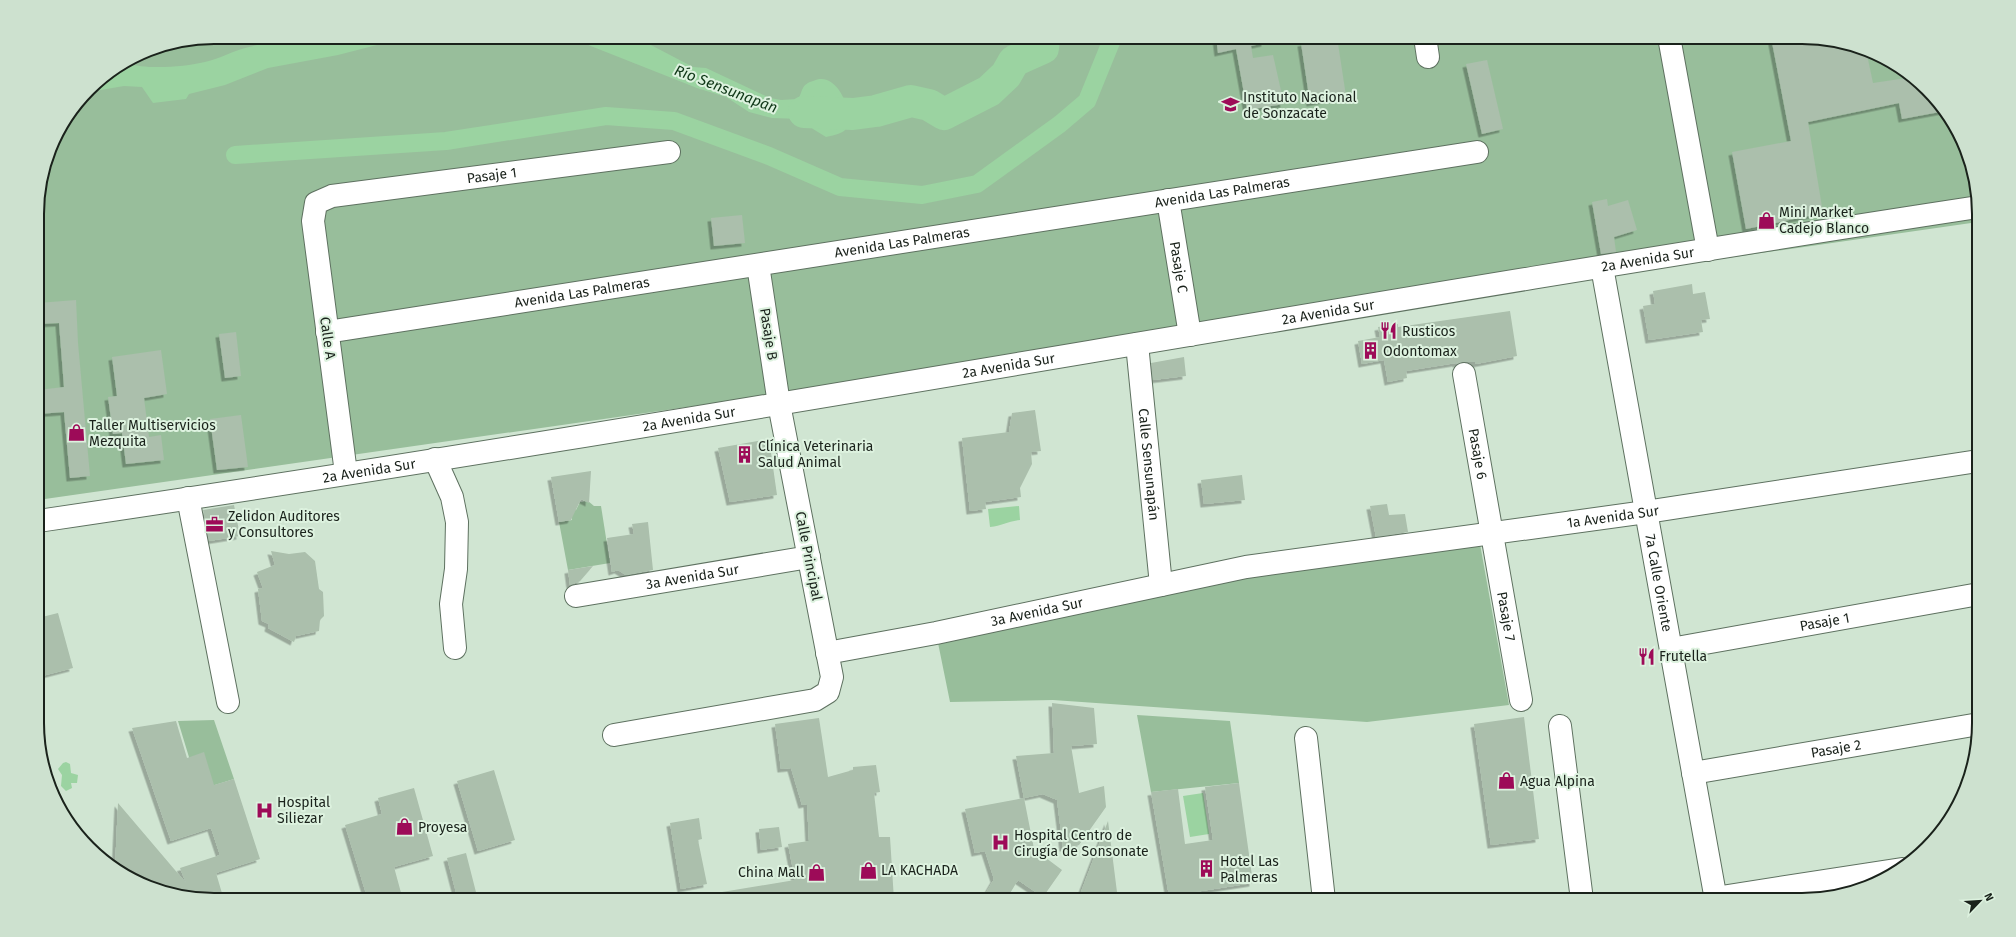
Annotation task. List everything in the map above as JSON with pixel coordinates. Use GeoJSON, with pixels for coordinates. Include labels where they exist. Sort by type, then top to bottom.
{"type":"FeatureCollection","features":[{"type":"Feature","properties":{"kind":"street"},"geometry":{"type":"LineString","coordinates":[[1670,44],[1708,250]]}},
{"type":"Feature","properties":{"kind":"street","name":"Pasaje 1"},"geometry":{"type":"LineString","coordinates":[[316,203],[332,196],[669,152]]}},
{"type":"Feature","properties":{"kind":"street","name":"Avenida Las Palmeras"},"geometry":{"type":"LineString","coordinates":[[327,332],[1477,152]]}},
{"type":"Feature","properties":{"kind":"street","name":"Pasaje C"},"geometry":{"type":"LineString","coordinates":[[1168,200],[1190,335]]}},
{"type":"Feature","properties":{"kind":"street","name":"Calle A"},"geometry":{"type":"LineString","coordinates":[[316,203],[312,221],[346,473]]}},
{"type":"Feature","properties":{"kind":"street","name":"2a Avenida Sur"},"geometry":{"type":"LineString","coordinates":[[44,519],[188,498],[779,404],[1602,267],[1972,208]]}},
{"type":"Feature","properties":{"kind":"street","name":"Pasaje B"},"geometry":{"type":"LineString","coordinates":[[758,265],[779,404]]}},
{"type":"Feature","properties":{"kind":"street","name":"7a Calle Oriente"},"geometry":{"type":"LineString","coordinates":[[1602,267],[1715,893]]}},
{"type":"Feature","properties":{"kind":"street","name":"Calle Sensunapán"},"geometry":{"type":"LineString","coordinates":[[1137,344],[1161,585]]}},
{"type":"Feature","properties":{"kind":"street","name":"Pasaje 6"},"geometry":{"type":"LineString","coordinates":[[1464,374],[1491,533]]}},
{"type":"Feature","properties":{"kind":"street","name":"Calle Principal"},"geometry":{"type":"LineString","coordinates":[[614,735],[815,700],[828,692],[832,677],[810,557],[779,404]]}},
{"type":"Feature","properties":{"kind":"street"},"geometry":{"type":"LineString","coordinates":[[435,459],[452,496],[457,522],[456,569],[451,604],[455,648]]}},
{"type":"Feature","properties":{"kind":"street","name":"1a Avenida Sur"},"geometry":{"type":"LineString","coordinates":[[1246,567],[1646,512],[1972,462]]}},
{"type":"Feature","properties":{"kind":"street"},"geometry":{"type":"LineString","coordinates":[[188,498],[228,702]]}},
{"type":"Feature","properties":{"kind":"street","name":"Pasaje 7"},"geometry":{"type":"LineString","coordinates":[[1491,533],[1520,700]]}},
{"type":"Feature","properties":{"kind":"street","name":"3a Avenida Sur"},"geometry":{"type":"LineString","coordinates":[[576,596],[810,557]]}},
{"type":"Feature","properties":{"kind":"street","name":"3a Avenida Sur"},"geometry":{"type":"LineString","coordinates":[[827,653],[936,633],[1246,567]]}},
{"type":"Feature","properties":{"kind":"street","name":"Pasaje 1"},"geometry":{"type":"LineString","coordinates":[[1670,649],[1972,595]]}},
{"type":"Feature","properties":{"kind":"street","name":"Pasaje 2"},"geometry":{"type":"LineString","coordinates":[[1693,773],[1972,725]]}},
{"type":"Feature","properties":{"kind":"street"},"geometry":{"type":"LineString","coordinates":[[1560,726],[1581,893]]}},
{"type":"Feature","properties":{"kind":"street"},"geometry":{"type":"LineString","coordinates":[[1306,738],[1323,893]]}},
{"type":"Feature","properties":{"kind":"street"},"geometry":{"type":"LineString","coordinates":[[1755,893],[1879,874]]}},
{"type":"Feature","properties":{"kind":"shaded area"},"geometry":{"type":"Polygon","coordinates":[[[192,45],[1824,45],[1857,53],[1887,67],[1906,79],[1937,110],[1949,129],[1963,159],[1971,192],[1972,223],[44,499],[44,203],[47,181],[53,159],[67,129],[79,110],[110,79],[149,57],[192,45]]]}},
{"type":"Feature","properties":{"kind":"shaded area"},"geometry":{"type":"Polygon","coordinates":[[[588,501],[594,506],[601,506],[610,563],[568,570],[559,522],[572,520],[571,511],[576,510],[580,502],[588,501]]]}},
{"type":"Feature","properties":{"kind":"shaded area"},"geometry":{"type":"Polygon","coordinates":[[[1480,544],[1509,705],[1367,722],[1053,700],[950,702],[936,633],[1246,567],[1480,544]]]}},
{"type":"Feature","properties":{"kind":"shaded area"},"geometry":{"type":"Polygon","coordinates":[[[1137,715],[1230,721],[1239,783],[1151,792],[1137,715]]]}},
{"type":"Feature","properties":{"kind":"shaded area"},"geometry":{"type":"Polygon","coordinates":[[[214,720],[234,779],[199,790],[178,721],[214,720]]]}},
{"type":"Feature","properties":{"kind":"water"},"geometry":{"type":"Polygon","coordinates":[[[261,44],[381,44],[338,55],[268,68],[225,85],[189,94],[186,99],[153,103],[142,87],[124,86],[97,91],[110,79],[134,65],[154,67],[196,64],[211,61],[243,48],[261,44]]]}},
{"type":"Feature","properties":{"kind":"water"},"geometry":{"type":"Polygon","coordinates":[[[586,44],[649,44],[693,67],[706,68],[770,98],[781,100],[798,99],[802,89],[806,85],[811,81],[822,79],[831,82],[838,88],[843,97],[847,107],[847,125],[844,131],[826,137],[813,129],[803,119],[772,118],[749,112],[726,97],[697,88],[586,44]]]}},
{"type":"Feature","properties":{"kind":"water"},"geometry":{"type":"Polygon","coordinates":[[[1019,506],[1020,520],[990,527],[988,509],[1019,506]]]}},
{"type":"Feature","properties":{"kind":"water"},"geometry":{"type":"Polygon","coordinates":[[[66,762],[70,764],[71,773],[78,775],[77,783],[71,783],[72,788],[66,791],[61,786],[62,775],[58,769],[63,763],[66,762]]]}},
{"type":"Feature","properties":{"kind":"water"},"geometry":{"type":"Polygon","coordinates":[[[1203,793],[1209,834],[1190,837],[1183,796],[1203,793]]]}},
{"type":"Feature","properties":{"kind":"building"},"geometry":{"type":"Polygon","coordinates":[[[1217,44],[1260,44],[1251,46],[1253,58],[1273,55],[1284,104],[1247,110],[1236,49],[1218,53],[1217,44]]]}},
{"type":"Feature","properties":{"kind":"building"},"geometry":{"type":"Polygon","coordinates":[[[1301,44],[1338,44],[1346,96],[1310,103],[1301,44]]]}},
{"type":"Feature","properties":{"kind":"building"},"geometry":{"type":"Polygon","coordinates":[[[1772,44],[1824,45],[1867,57],[1873,83],[1905,78],[1938,112],[1902,119],[1899,103],[1808,122],[1823,213],[1746,229],[1732,152],[1791,141],[1772,44]]]}},
{"type":"Feature","properties":{"kind":"building"},"geometry":{"type":"Polygon","coordinates":[[[1487,60],[1503,129],[1482,134],[1466,64],[1487,60]]]}},
{"type":"Feature","properties":{"kind":"building"},"geometry":{"type":"Polygon","coordinates":[[[1607,199],[1608,206],[1628,200],[1637,230],[1614,237],[1616,252],[1601,254],[1592,202],[1607,199]]]}},
{"type":"Feature","properties":{"kind":"building"},"geometry":{"type":"Polygon","coordinates":[[[742,215],[745,243],[714,246],[711,218],[742,215]]]}},
{"type":"Feature","properties":{"kind":"building"},"geometry":{"type":"Polygon","coordinates":[[[1692,284],[1693,294],[1705,292],[1710,319],[1701,320],[1703,332],[1649,340],[1643,306],[1655,304],[1653,291],[1692,284]]]}},
{"type":"Feature","properties":{"kind":"building"},"geometry":{"type":"Polygon","coordinates":[[[76,300],[78,343],[90,476],[70,478],[64,412],[44,414],[44,389],[64,387],[59,323],[44,324],[44,303],[76,300]]]}},
{"type":"Feature","properties":{"kind":"building"},"geometry":{"type":"Polygon","coordinates":[[[1510,311],[1517,356],[1476,364],[1475,362],[1462,362],[1406,371],[1407,378],[1388,382],[1384,360],[1362,364],[1358,341],[1380,337],[1378,327],[1398,324],[1398,327],[1510,311]]]}},
{"type":"Feature","properties":{"kind":"building"},"geometry":{"type":"Polygon","coordinates":[[[236,332],[241,376],[225,378],[219,334],[236,332]]]}},
{"type":"Feature","properties":{"kind":"building"},"geometry":{"type":"Polygon","coordinates":[[[161,350],[167,394],[144,398],[149,437],[161,435],[164,460],[126,464],[122,433],[113,434],[108,397],[117,396],[112,357],[161,350]]]}},
{"type":"Feature","properties":{"kind":"building"},"geometry":{"type":"Polygon","coordinates":[[[1184,357],[1186,376],[1153,380],[1151,363],[1184,357]]]}},
{"type":"Feature","properties":{"kind":"building"},"geometry":{"type":"Polygon","coordinates":[[[1035,410],[1041,451],[1031,452],[1032,464],[1020,488],[1021,497],[985,502],[986,509],[970,511],[962,438],[1009,432],[1012,413],[1035,410]]]}},
{"type":"Feature","properties":{"kind":"building"},"geometry":{"type":"Polygon","coordinates":[[[241,415],[248,467],[217,470],[210,419],[241,415]]]}},
{"type":"Feature","properties":{"kind":"building"},"geometry":{"type":"Polygon","coordinates":[[[769,439],[777,495],[730,502],[718,448],[769,439]]]}},
{"type":"Feature","properties":{"kind":"building"},"geometry":{"type":"Polygon","coordinates":[[[591,471],[589,503],[581,499],[571,520],[559,522],[551,477],[591,471]]]}},
{"type":"Feature","properties":{"kind":"building"},"geometry":{"type":"Polygon","coordinates":[[[1242,475],[1245,500],[1204,504],[1201,480],[1242,475]]]}},
{"type":"Feature","properties":{"kind":"building"},"geometry":{"type":"Polygon","coordinates":[[[1387,504],[1389,515],[1405,514],[1408,532],[1376,537],[1370,506],[1387,504]]]}},
{"type":"Feature","properties":{"kind":"building","name":"Zelidon Auditores y Consultores"},"geometry":{"type":"Polygon","coordinates":[[[234,505],[240,536],[209,541],[203,510],[234,505]]]}},
{"type":"Feature","properties":{"kind":"building"},"geometry":{"type":"Polygon","coordinates":[[[648,522],[653,570],[626,575],[618,570],[612,572],[607,538],[634,534],[632,524],[648,522]]]}},
{"type":"Feature","properties":{"kind":"building"},"geometry":{"type":"Polygon","coordinates":[[[271,551],[289,554],[305,552],[315,561],[319,589],[323,592],[324,616],[320,620],[319,631],[296,636],[294,642],[268,628],[269,624],[262,621],[258,589],[263,588],[257,572],[275,565],[271,551]]]}},
{"type":"Feature","properties":{"kind":"building"},"geometry":{"type":"Polygon","coordinates":[[[593,566],[580,581],[570,585],[568,570],[593,566]]]}},
{"type":"Feature","properties":{"kind":"building"},"geometry":{"type":"Polygon","coordinates":[[[58,613],[73,668],[44,675],[44,616],[58,613]]]}},
{"type":"Feature","properties":{"kind":"building"},"geometry":{"type":"Polygon","coordinates":[[[1052,703],[1094,708],[1097,744],[1071,746],[1079,793],[1104,786],[1106,807],[1079,845],[1063,848],[1057,800],[1043,794],[1024,798],[1016,756],[1054,753],[1052,703]]]}},
{"type":"Feature","properties":{"kind":"building","name":"Agua Alpina"},"geometry":{"type":"Polygon","coordinates":[[[1524,717],[1539,839],[1491,845],[1474,724],[1524,717]]]}},
{"type":"Feature","properties":{"kind":"building"},"geometry":{"type":"Polygon","coordinates":[[[819,718],[828,777],[853,770],[853,767],[876,765],[880,792],[874,793],[879,837],[890,837],[894,893],[722,893],[795,880],[788,844],[809,841],[807,804],[802,805],[791,768],[781,769],[775,724],[819,718]]]}},
{"type":"Feature","properties":{"kind":"building"},"geometry":{"type":"Polygon","coordinates":[[[176,721],[187,758],[204,752],[214,785],[234,779],[260,859],[216,873],[222,893],[192,892],[159,884],[129,870],[115,862],[118,803],[186,883],[180,868],[220,855],[211,828],[171,841],[132,728],[176,721]]]}},
{"type":"Feature","properties":{"kind":"building"},"geometry":{"type":"Polygon","coordinates":[[[494,770],[515,840],[478,851],[457,781],[494,770]]]}},
{"type":"Feature","properties":{"kind":"building"},"geometry":{"type":"Polygon","coordinates":[[[1239,783],[1253,883],[1188,893],[1168,893],[1151,792],[1178,789],[1185,844],[1213,840],[1205,787],[1239,783]]]}},
{"type":"Feature","properties":{"kind":"building"},"geometry":{"type":"Polygon","coordinates":[[[414,788],[433,856],[394,867],[401,893],[366,893],[345,825],[382,814],[378,798],[414,788]]]}},
{"type":"Feature","properties":{"kind":"building"},"geometry":{"type":"Polygon","coordinates":[[[1024,798],[1034,849],[1062,870],[1046,893],[1037,893],[1018,880],[1010,893],[986,893],[994,879],[985,851],[975,853],[965,809],[1024,798]]]}},
{"type":"Feature","properties":{"kind":"building"},"geometry":{"type":"Polygon","coordinates":[[[699,818],[702,839],[698,840],[707,884],[681,889],[670,823],[699,818]]]}},
{"type":"Feature","properties":{"kind":"building"},"geometry":{"type":"Polygon","coordinates":[[[1108,821],[1117,893],[1081,893],[1108,821]]]}},
{"type":"Feature","properties":{"kind":"building"},"geometry":{"type":"Polygon","coordinates":[[[779,827],[782,847],[761,850],[759,829],[779,827]]]}},
{"type":"Feature","properties":{"kind":"building"},"geometry":{"type":"Polygon","coordinates":[[[466,853],[476,893],[456,893],[447,858],[466,853]]]}},
{"type":"Feature","properties":{"kind":"waterway","name":"Río Sensunapán"},"geometry":{"type":"LineString","coordinates":[[804,112],[853,114],[876,111],[911,101],[929,105],[944,114],[989,91],[1006,75],[1014,61],[1043,48],[1043,44]]}},
{"type":"Feature","properties":{"kind":"waterway"},"geometry":{"type":"LineString","coordinates":[[235,155],[446,141],[606,116],[674,121],[769,156],[840,187],[922,195],[977,184],[1060,124],[1087,101],[1110,44]]}},
{"type":"Feature","properties":{"kind":"place","name":"Instituto Nacional de Sonzacate"},"geometry":{"type":"Point","coordinates":[1230,105]}},
{"type":"Feature","properties":{"kind":"place","name":"Mini Market Cadejo Blanco"},"geometry":{"type":"Point","coordinates":[1766,220]}},
{"type":"Feature","properties":{"kind":"place","name":"Rusticos"},"geometry":{"type":"Point","coordinates":[1389,331]}},
{"type":"Feature","properties":{"kind":"place","name":"Odontomax"},"geometry":{"type":"Point","coordinates":[1370,351]}},
{"type":"Feature","properties":{"kind":"place","name":"Taller Multiservicios Mezquita"},"geometry":{"type":"Point","coordinates":[76,433]}},
{"type":"Feature","properties":{"kind":"place","name":"Clínica Veterinaria Salud Animal"},"geometry":{"type":"Point","coordinates":[745,454]}},
{"type":"Feature","properties":{"kind":"place","name":"Zelidon Auditores y Consultores"},"geometry":{"type":"Point","coordinates":[215,524]}},
{"type":"Feature","properties":{"kind":"place","name":"Frutella"},"geometry":{"type":"Point","coordinates":[1646,656]}},
{"type":"Feature","properties":{"kind":"place","name":"Agua Alpina"},"geometry":{"type":"Point","coordinates":[1507,781]}},
{"type":"Feature","properties":{"kind":"place","name":"Hospital Siliezar"},"geometry":{"type":"Point","coordinates":[264,810]}},
{"type":"Feature","properties":{"kind":"place","name":"Proyesa"},"geometry":{"type":"Point","coordinates":[405,827]}},
{"type":"Feature","properties":{"kind":"place","name":"Hospital Centro de Cirugía de Sonsonate"},"geometry":{"type":"Point","coordinates":[1001,843]}},
{"type":"Feature","properties":{"kind":"place","name":"Hotel Las Palmeras"},"geometry":{"type":"Point","coordinates":[1207,869]}},
{"type":"Feature","properties":{"kind":"place","name":"LA KACHADA"},"geometry":{"type":"Point","coordinates":[868,870]}},
{"type":"Feature","properties":{"kind":"place","name":"China Mall"},"geometry":{"type":"Point","coordinates":[817,872]}}]}
